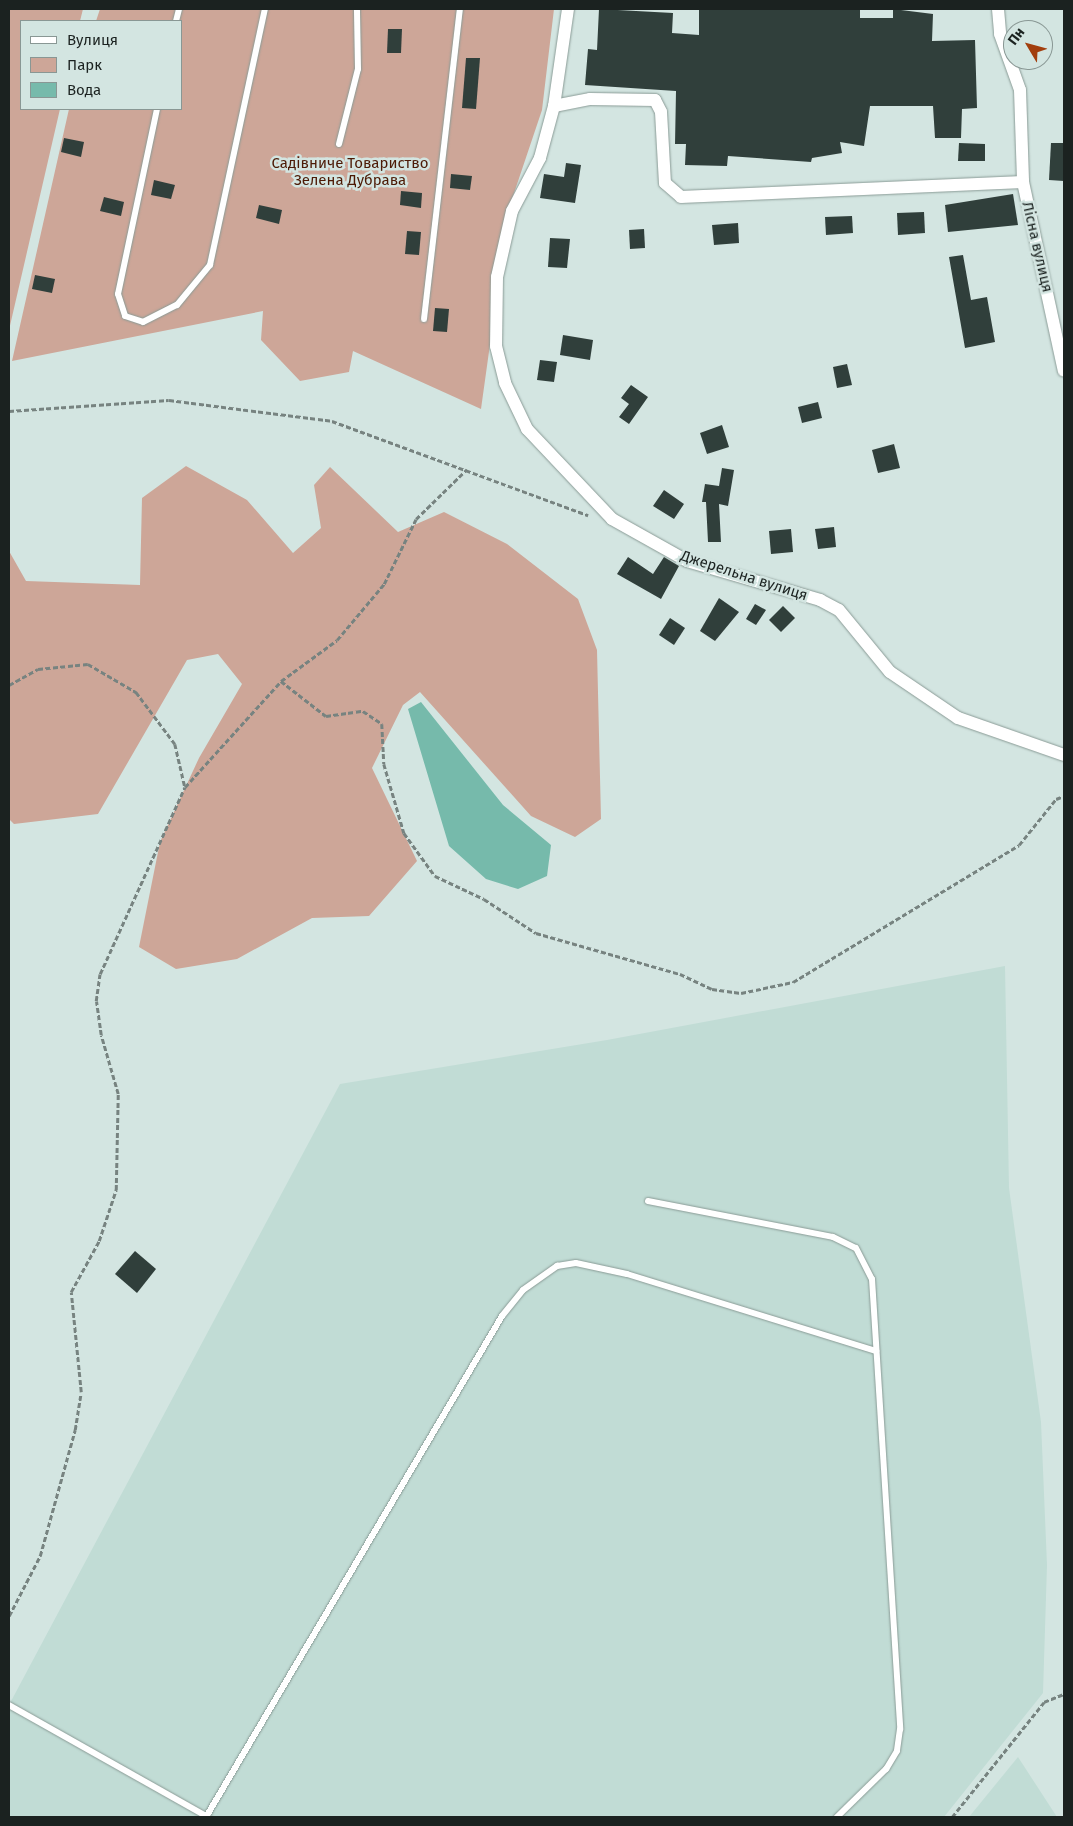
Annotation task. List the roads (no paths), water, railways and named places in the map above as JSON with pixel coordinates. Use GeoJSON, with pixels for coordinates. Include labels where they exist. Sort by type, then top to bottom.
{"type":"FeatureCollection","features":[{"type":"Feature","properties":{"kind":"street","name":"Джерельна вулиця"},"geometry":{"type":"LineString","coordinates":[[568,9],[554,106],[540,158],[512,211],[497,277],[496,346],[505,383],[527,429],[612,519],[687,561],[820,600],[839,610],[890,672],[958,718],[1064,755]]}},
{"type":"Feature","properties":{"kind":"street","name":"Лісна вулиця"},"geometry":{"type":"LineString","coordinates":[[998,9],[1000,34],[1020,90],[1023,182],[1063,356],[1064,371]]}},
{"type":"Feature","properties":{"kind":"street"},"geometry":{"type":"LineString","coordinates":[[554,106],[590,99],[654,100],[662,112],[665,183],[681,197],[1023,182]]}},
{"type":"Feature","properties":{"kind":"lane"},"geometry":{"type":"LineString","coordinates":[[158,110],[118,294],[125,316],[143,322],[177,306],[210,265],[265,9]]}},
{"type":"Feature","properties":{"kind":"lane"},"geometry":{"type":"LineString","coordinates":[[339,144],[358,69],[357,9]]}},
{"type":"Feature","properties":{"kind":"lane"},"geometry":{"type":"LineString","coordinates":[[424,319],[460,9]]}},
{"type":"Feature","properties":{"kind":"lane"},"geometry":{"type":"LineString","coordinates":[[648,1201],[833,1236],[856,1248],[872,1279],[900,1729],[896,1751],[886,1769],[837,1817]]}},
{"type":"Feature","properties":{"kind":"lane"},"geometry":{"type":"LineString","coordinates":[[10,1704],[207,1817],[502,1316],[523,1290],[557,1266],[576,1263],[627,1274],[876,1351]]}},
{"type":"Feature","properties":{"kind":"water"},"geometry":{"type":"Polygon","coordinates":[[[421,702],[503,805],[551,845],[547,876],[518,889],[486,879],[449,846],[408,709],[421,702]]]}},
{"type":"Feature","properties":{"kind":"park label","name":"Садівниче Товариство Зелена Дубрава"},"geometry":{"type":"Point","coordinates":[350,172]}}]}
